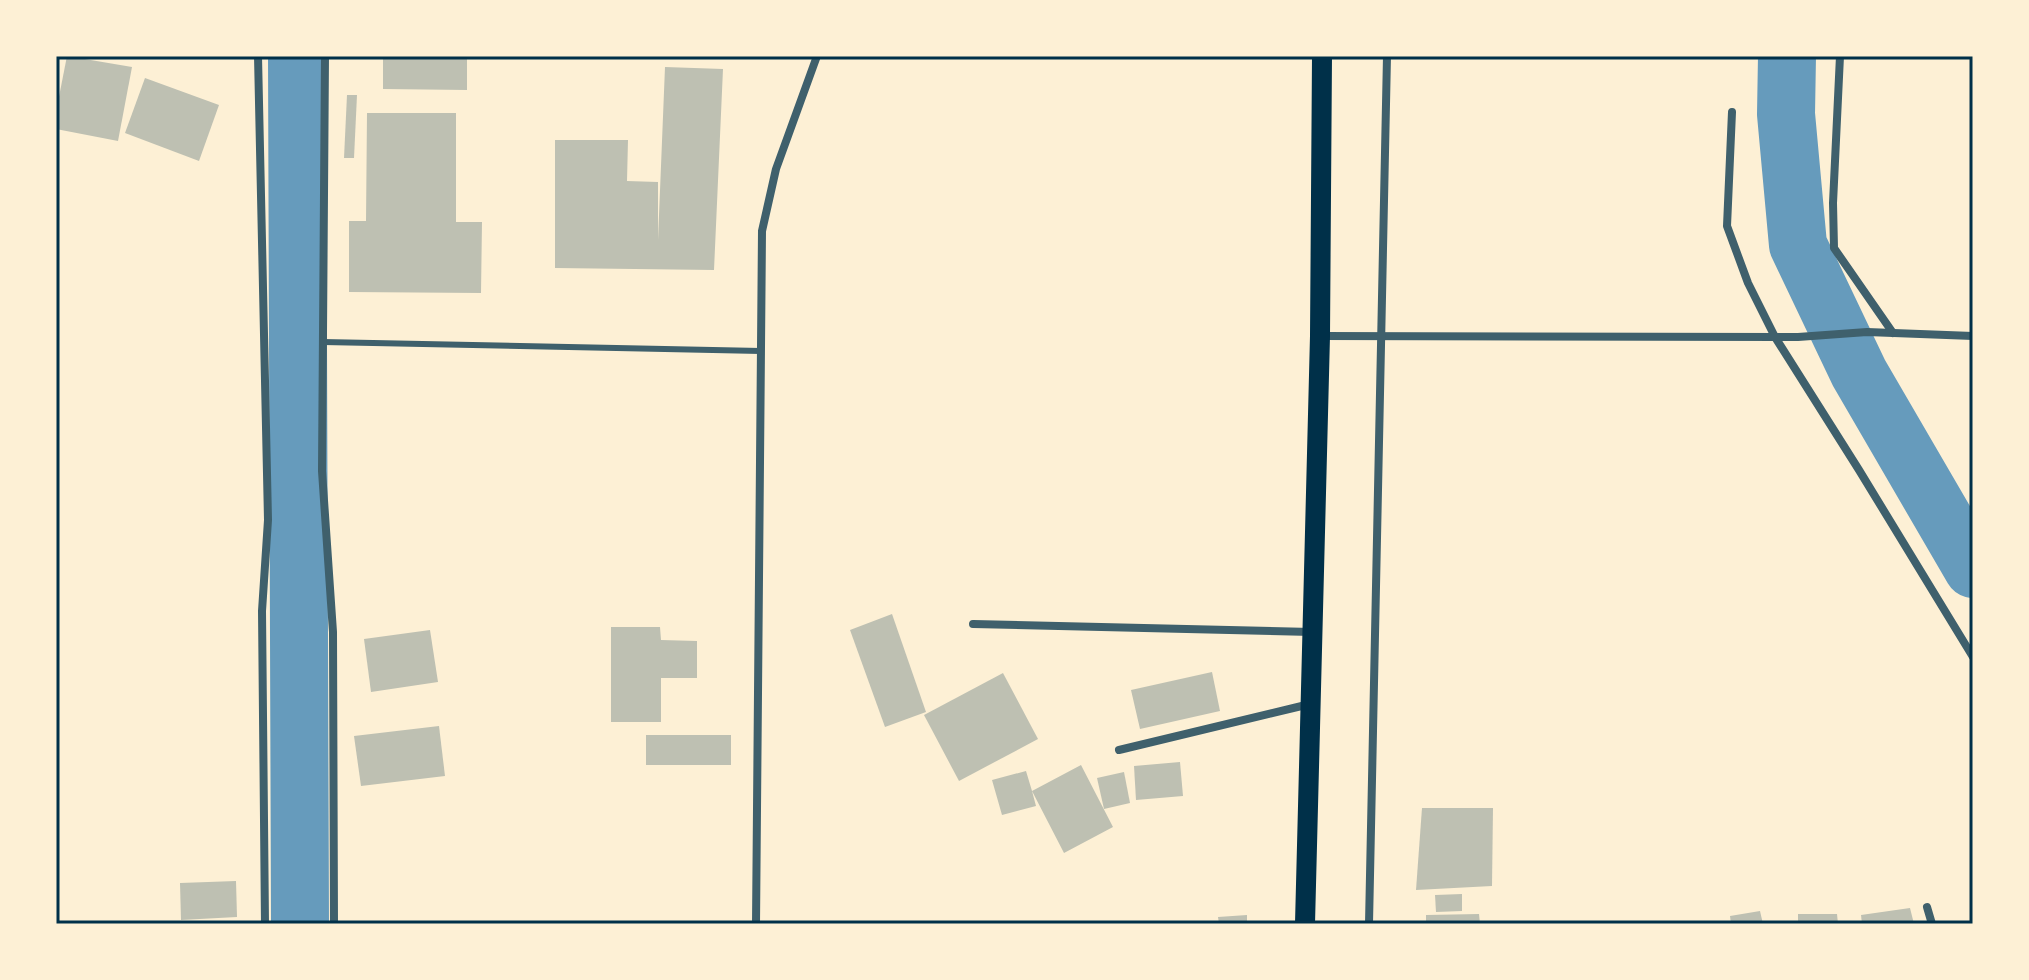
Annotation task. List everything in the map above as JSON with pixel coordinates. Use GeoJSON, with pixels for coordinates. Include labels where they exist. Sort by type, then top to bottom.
{"type":"FeatureCollection","features":[{"type":"Feature","properties":{"kind":"main road"},"geometry":{"type":"LineString","coordinates":[[1305,924],[1320,336],[1322,56]]}},
{"type":"Feature","properties":{"kind":"street"},"geometry":{"type":"LineString","coordinates":[[258,56],[268,520],[262,611],[265,924]]}},
{"type":"Feature","properties":{"kind":"street"},"geometry":{"type":"LineString","coordinates":[[325,56],[322,471],[333,632],[334,924]]}},
{"type":"Feature","properties":{"kind":"street"},"geometry":{"type":"LineString","coordinates":[[756,924],[762,231],[776,169],[817,56]]}},
{"type":"Feature","properties":{"kind":"street"},"geometry":{"type":"LineString","coordinates":[[1369,924],[1387,56]]}},
{"type":"Feature","properties":{"kind":"street"},"geometry":{"type":"LineString","coordinates":[[1840,56],[1833,203],[1834,248],[1893,333]]}},
{"type":"Feature","properties":{"kind":"street"},"geometry":{"type":"LineString","coordinates":[[1732,112],[1727,226],[1748,283],[1775,337],[1973,657]]}},
{"type":"Feature","properties":{"kind":"street"},"geometry":{"type":"LineString","coordinates":[[1320,336],[1798,337],[1867,332],[1973,336]]}},
{"type":"Feature","properties":{"kind":"street"},"geometry":{"type":"LineString","coordinates":[[973,624],[1312,632]]}},
{"type":"Feature","properties":{"kind":"street"},"geometry":{"type":"LineString","coordinates":[[1119,750],[1311,703]]}},
{"type":"Feature","properties":{"kind":"street"},"geometry":{"type":"LineString","coordinates":[[1927,907],[1932,924]]}},
{"type":"Feature","properties":{"kind":"lane"},"geometry":{"type":"LineString","coordinates":[[323,342],[761,351]]}},
{"type":"Feature","properties":{"kind":"building"},"geometry":{"type":"Polygon","coordinates":[[[67,56],[132,67],[118,141],[56,129],[56,112],[67,56]]]}},
{"type":"Feature","properties":{"kind":"building"},"geometry":{"type":"Polygon","coordinates":[[[383,56],[467,56],[467,90],[383,89],[383,56]]]}},
{"type":"Feature","properties":{"kind":"building"},"geometry":{"type":"Polygon","coordinates":[[[665,67],[723,69],[714,270],[555,268],[555,140],[628,140],[627,181],[658,182],[658,240],[665,67]]]}},
{"type":"Feature","properties":{"kind":"building"},"geometry":{"type":"Polygon","coordinates":[[[145,78],[219,105],[199,161],[125,133],[145,78]]]}},
{"type":"Feature","properties":{"kind":"building"},"geometry":{"type":"Polygon","coordinates":[[[347,95],[357,95],[354,158],[344,158],[347,95]]]}},
{"type":"Feature","properties":{"kind":"building"},"geometry":{"type":"Polygon","coordinates":[[[367,113],[456,113],[456,222],[482,222],[481,293],[349,292],[349,221],[366,221],[367,113]]]}},
{"type":"Feature","properties":{"kind":"building"},"geometry":{"type":"Polygon","coordinates":[[[892,614],[926,712],[885,727],[850,630],[892,614]]]}},
{"type":"Feature","properties":{"kind":"building"},"geometry":{"type":"Polygon","coordinates":[[[611,627],[660,627],[661,640],[697,641],[697,678],[661,678],[661,722],[611,722],[611,627]]]}},
{"type":"Feature","properties":{"kind":"building"},"geometry":{"type":"Polygon","coordinates":[[[430,630],[438,682],[371,692],[364,639],[430,630]]]}},
{"type":"Feature","properties":{"kind":"building"},"geometry":{"type":"Polygon","coordinates":[[[1212,672],[1220,711],[1140,729],[1131,690],[1212,672]]]}},
{"type":"Feature","properties":{"kind":"building"},"geometry":{"type":"Polygon","coordinates":[[[1003,673],[1038,739],[959,781],[924,715],[1003,673]]]}},
{"type":"Feature","properties":{"kind":"building"},"geometry":{"type":"Polygon","coordinates":[[[439,726],[445,776],[361,786],[354,736],[439,726]]]}},
{"type":"Feature","properties":{"kind":"building"},"geometry":{"type":"Polygon","coordinates":[[[646,735],[731,735],[731,765],[646,765],[646,735]]]}},
{"type":"Feature","properties":{"kind":"building"},"geometry":{"type":"Polygon","coordinates":[[[1180,762],[1183,796],[1136,800],[1134,766],[1180,762]]]}},
{"type":"Feature","properties":{"kind":"building"},"geometry":{"type":"Polygon","coordinates":[[[1081,765],[1113,827],[1064,853],[1032,791],[1081,765]]]}},
{"type":"Feature","properties":{"kind":"building"},"geometry":{"type":"Polygon","coordinates":[[[1026,771],[1036,806],[1002,815],[992,780],[1026,771]]]}},
{"type":"Feature","properties":{"kind":"building"},"geometry":{"type":"Polygon","coordinates":[[[1124,772],[1130,803],[1104,809],[1097,778],[1124,772]]]}},
{"type":"Feature","properties":{"kind":"building"},"geometry":{"type":"Polygon","coordinates":[[[1422,808],[1493,808],[1492,886],[1416,890],[1422,808]]]}},
{"type":"Feature","properties":{"kind":"building"},"geometry":{"type":"Polygon","coordinates":[[[236,881],[237,917],[181,920],[180,883],[236,881]]]}},
{"type":"Feature","properties":{"kind":"building"},"geometry":{"type":"Polygon","coordinates":[[[1462,894],[1462,911],[1436,912],[1435,895],[1462,894]]]}},
{"type":"Feature","properties":{"kind":"building"},"geometry":{"type":"Polygon","coordinates":[[[1910,908],[1914,924],[1862,924],[1861,915],[1910,908]]]}},
{"type":"Feature","properties":{"kind":"building"},"geometry":{"type":"Polygon","coordinates":[[[1760,911],[1763,924],[1731,924],[1730,916],[1760,911]]]}},
{"type":"Feature","properties":{"kind":"building"},"geometry":{"type":"Polygon","coordinates":[[[1479,914],[1480,924],[1426,924],[1426,915],[1479,914]]]}},
{"type":"Feature","properties":{"kind":"building"},"geometry":{"type":"Polygon","coordinates":[[[1798,914],[1837,914],[1838,924],[1798,924],[1798,914]]]}},
{"type":"Feature","properties":{"kind":"building"},"geometry":{"type":"Polygon","coordinates":[[[1247,915],[1247,924],[1219,924],[1218,917],[1247,915]]]}},
{"type":"Feature","properties":{"kind":"waterway"},"geometry":{"type":"LineString","coordinates":[[297,56],[300,924]]}},
{"type":"Feature","properties":{"kind":"waterway"},"geometry":{"type":"LineString","coordinates":[[1787,56],[1786,114],[1798,245],[1859,373],[1973,569]]}}]}
